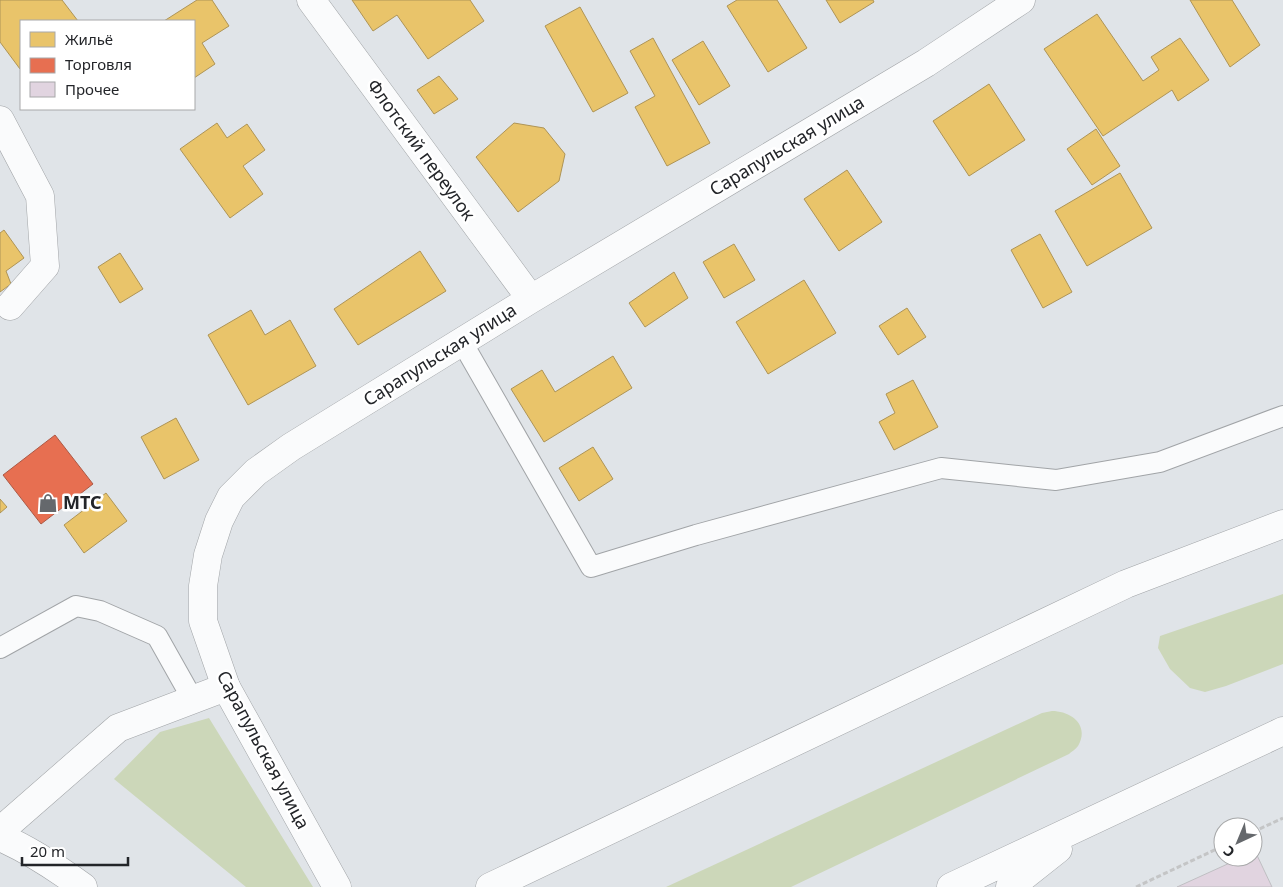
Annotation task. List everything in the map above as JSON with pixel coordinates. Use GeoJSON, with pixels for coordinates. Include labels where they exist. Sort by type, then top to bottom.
{"type":"FeatureCollection","features":[{"type":"Feature","properties":{"kind":"street","name":"Флотский переулок"},"geometry":{"type":"LineString","coordinates":[[311,0],[531,299]]}},
{"type":"Feature","properties":{"kind":"street","name":"Сарапульская улица"},"geometry":{"type":"LineString","coordinates":[[337,887],[226,688],[203,621],[203,586],[208,555],[219,521],[231,497],[256,472],[290,447],[531,299],[926,63],[1021,0]]}},
{"type":"Feature","properties":{"kind":"street"},"geometry":{"type":"LineString","coordinates":[[0,120],[40,196],[45,266],[10,306]]}},
{"type":"Feature","properties":{"kind":"street"},"geometry":{"type":"LineString","coordinates":[[490,887],[1126,584],[1283,524]]}},
{"type":"Feature","properties":{"kind":"street"},"geometry":{"type":"LineString","coordinates":[[0,831],[118,728],[226,688]]}},
{"type":"Feature","properties":{"kind":"street"},"geometry":{"type":"LineString","coordinates":[[951,887],[1283,731]]}},
{"type":"Feature","properties":{"kind":"street"},"geometry":{"type":"LineString","coordinates":[[1010,887],[1103,816]]}},
{"type":"Feature","properties":{"kind":"street"},"geometry":{"type":"LineString","coordinates":[[0,837],[20,845],[83,887]]}},
{"type":"Feature","properties":{"kind":"lane"},"geometry":{"type":"LineString","coordinates":[[462,342],[591,567],[696,535],[941,468],[1056,480],[1160,462],[1283,416]]}},
{"type":"Feature","properties":{"kind":"lane"},"geometry":{"type":"LineString","coordinates":[[0,648],[76,606],[100,611],[157,636],[193,700]]}},
{"type":"Feature","properties":{"kind":"path"},"geometry":{"type":"LineString","coordinates":[[1263,827],[1283,818]]}},
{"type":"Feature","properties":{"kind":"path"},"geometry":{"type":"LineString","coordinates":[[1136,887],[1213,851]]}},
{"type":"Feature","properties":{"kind":"green space"},"geometry":{"type":"Polygon","coordinates":[[[1283,594],[1283,664],[1205,692],[1190,688],[1170,669],[1158,648],[1160,636],[1283,594]]]}},
{"type":"Feature","properties":{"kind":"green space"},"geometry":{"type":"Polygon","coordinates":[[[1052,711],[1072,717],[1080,726],[1082,732],[1078,746],[1069,754],[791,887],[666,887],[1042,713],[1052,711]]]}},
{"type":"Feature","properties":{"kind":"green space"},"geometry":{"type":"Polygon","coordinates":[[[209,718],[313,887],[246,887],[114,779],[160,732],[209,718]]]}},
{"type":"Feature","properties":{"kind":"building: Жильё"},"geometry":{"type":"Polygon","coordinates":[[[0,0],[62,0],[77,20],[20,20],[20,69],[0,42],[0,0]]]}},
{"type":"Feature","properties":{"kind":"building: Жильё"},"geometry":{"type":"Polygon","coordinates":[[[197,0],[212,0],[229,26],[202,43],[215,64],[195,77],[195,20],[166,20],[197,0]]]}},
{"type":"Feature","properties":{"kind":"building: Жильё"},"geometry":{"type":"Polygon","coordinates":[[[352,0],[470,0],[484,21],[428,59],[397,15],[373,31],[352,0]]]}},
{"type":"Feature","properties":{"kind":"building: Жильё"},"geometry":{"type":"Polygon","coordinates":[[[737,0],[777,0],[807,48],[768,72],[727,6],[737,0]]]}},
{"type":"Feature","properties":{"kind":"building: Жильё"},"geometry":{"type":"Polygon","coordinates":[[[826,0],[873,0],[874,2],[840,23],[826,0]]]}},
{"type":"Feature","properties":{"kind":"building: Жильё"},"geometry":{"type":"Polygon","coordinates":[[[1190,0],[1232,0],[1260,45],[1230,67],[1190,0]]]}},
{"type":"Feature","properties":{"kind":"building: Жильё"},"geometry":{"type":"Polygon","coordinates":[[[580,7],[628,93],[593,112],[545,26],[580,7]]]}},
{"type":"Feature","properties":{"kind":"building: Жильё"},"geometry":{"type":"Polygon","coordinates":[[[1097,14],[1143,81],[1159,70],[1151,57],[1180,38],[1209,80],[1178,101],[1172,90],[1103,136],[1044,49],[1097,14]]]}},
{"type":"Feature","properties":{"kind":"building: Жильё"},"geometry":{"type":"Polygon","coordinates":[[[653,38],[710,143],[667,166],[635,107],[655,96],[630,51],[653,38]]]}},
{"type":"Feature","properties":{"kind":"building: Жильё"},"geometry":{"type":"Polygon","coordinates":[[[703,41],[730,86],[699,105],[672,60],[703,41]]]}},
{"type":"Feature","properties":{"kind":"building: Жильё"},"geometry":{"type":"Polygon","coordinates":[[[439,76],[458,99],[434,114],[417,90],[439,76]]]}},
{"type":"Feature","properties":{"kind":"building: Жильё"},"geometry":{"type":"Polygon","coordinates":[[[989,84],[1025,140],[969,176],[933,121],[989,84]]]}},
{"type":"Feature","properties":{"kind":"building: Жильё"},"geometry":{"type":"Polygon","coordinates":[[[217,123],[227,138],[247,124],[265,150],[243,166],[263,194],[230,218],[180,149],[217,123]]]}},
{"type":"Feature","properties":{"kind":"building: Жильё"},"geometry":{"type":"Polygon","coordinates":[[[514,123],[544,128],[565,154],[559,181],[518,212],[476,157],[514,123]]]}},
{"type":"Feature","properties":{"kind":"building: Жильё"},"geometry":{"type":"Polygon","coordinates":[[[1096,129],[1120,166],[1092,185],[1067,149],[1096,129]]]}},
{"type":"Feature","properties":{"kind":"building: Жильё"},"geometry":{"type":"Polygon","coordinates":[[[847,170],[882,222],[839,251],[804,199],[847,170]]]}},
{"type":"Feature","properties":{"kind":"building: Жильё"},"geometry":{"type":"Polygon","coordinates":[[[1120,173],[1152,228],[1087,266],[1055,211],[1120,173]]]}},
{"type":"Feature","properties":{"kind":"building: Жильё"},"geometry":{"type":"Polygon","coordinates":[[[4,230],[24,258],[6,271],[11,284],[0,292],[0,233],[4,230]]]}},
{"type":"Feature","properties":{"kind":"building: Жильё"},"geometry":{"type":"Polygon","coordinates":[[[1040,234],[1072,292],[1043,308],[1011,250],[1040,234]]]}},
{"type":"Feature","properties":{"kind":"building: Жильё"},"geometry":{"type":"Polygon","coordinates":[[[734,244],[755,280],[724,298],[703,262],[734,244]]]}},
{"type":"Feature","properties":{"kind":"building: Жильё"},"geometry":{"type":"Polygon","coordinates":[[[420,251],[446,291],[358,345],[334,309],[420,251]]]}},
{"type":"Feature","properties":{"kind":"building: Жильё"},"geometry":{"type":"Polygon","coordinates":[[[120,253],[143,289],[120,303],[98,267],[120,253]]]}},
{"type":"Feature","properties":{"kind":"building: Жильё"},"geometry":{"type":"Polygon","coordinates":[[[674,272],[688,298],[645,327],[629,303],[674,272]]]}},
{"type":"Feature","properties":{"kind":"building: Жильё"},"geometry":{"type":"Polygon","coordinates":[[[804,280],[836,333],[768,374],[736,322],[804,280]]]}},
{"type":"Feature","properties":{"kind":"building: Жильё"},"geometry":{"type":"Polygon","coordinates":[[[907,308],[926,337],[898,355],[879,326],[907,308]]]}},
{"type":"Feature","properties":{"kind":"building: Жильё"},"geometry":{"type":"Polygon","coordinates":[[[251,310],[265,335],[290,320],[316,366],[248,405],[208,335],[251,310]]]}},
{"type":"Feature","properties":{"kind":"building: Жильё"},"geometry":{"type":"Polygon","coordinates":[[[613,356],[632,388],[544,442],[511,389],[542,370],[555,392],[613,356]]]}},
{"type":"Feature","properties":{"kind":"building: Жильё"},"geometry":{"type":"Polygon","coordinates":[[[913,380],[938,427],[894,450],[879,422],[895,413],[886,394],[913,380]]]}},
{"type":"Feature","properties":{"kind":"building: Жильё"},"geometry":{"type":"Polygon","coordinates":[[[176,418],[199,460],[164,479],[141,437],[176,418]]]}},
{"type":"Feature","properties":{"kind":"building: Жильё"},"geometry":{"type":"Polygon","coordinates":[[[593,447],[613,479],[579,501],[559,468],[593,447]]]}},
{"type":"Feature","properties":{"kind":"building: Жильё"},"geometry":{"type":"Polygon","coordinates":[[[106,493],[127,521],[84,553],[64,525],[106,493]]]}},
{"type":"Feature","properties":{"kind":"building: Жильё"},"geometry":{"type":"Polygon","coordinates":[[[0,499],[7,507],[0,513],[0,499]]]}},
{"type":"Feature","properties":{"kind":"building: Торговля"},"geometry":{"type":"Polygon","coordinates":[[[55,435],[93,484],[41,524],[3,475],[55,435]]]}},
{"type":"Feature","properties":{"kind":"building: Прочее"},"geometry":{"type":"Polygon","coordinates":[[[1221,867],[1263,867],[1272,887],[1177,887],[1221,867]]]}},
{"type":"Feature","properties":{"kind":"place","name":"МТС"},"geometry":{"type":"Point","coordinates":[48,503]}}]}
